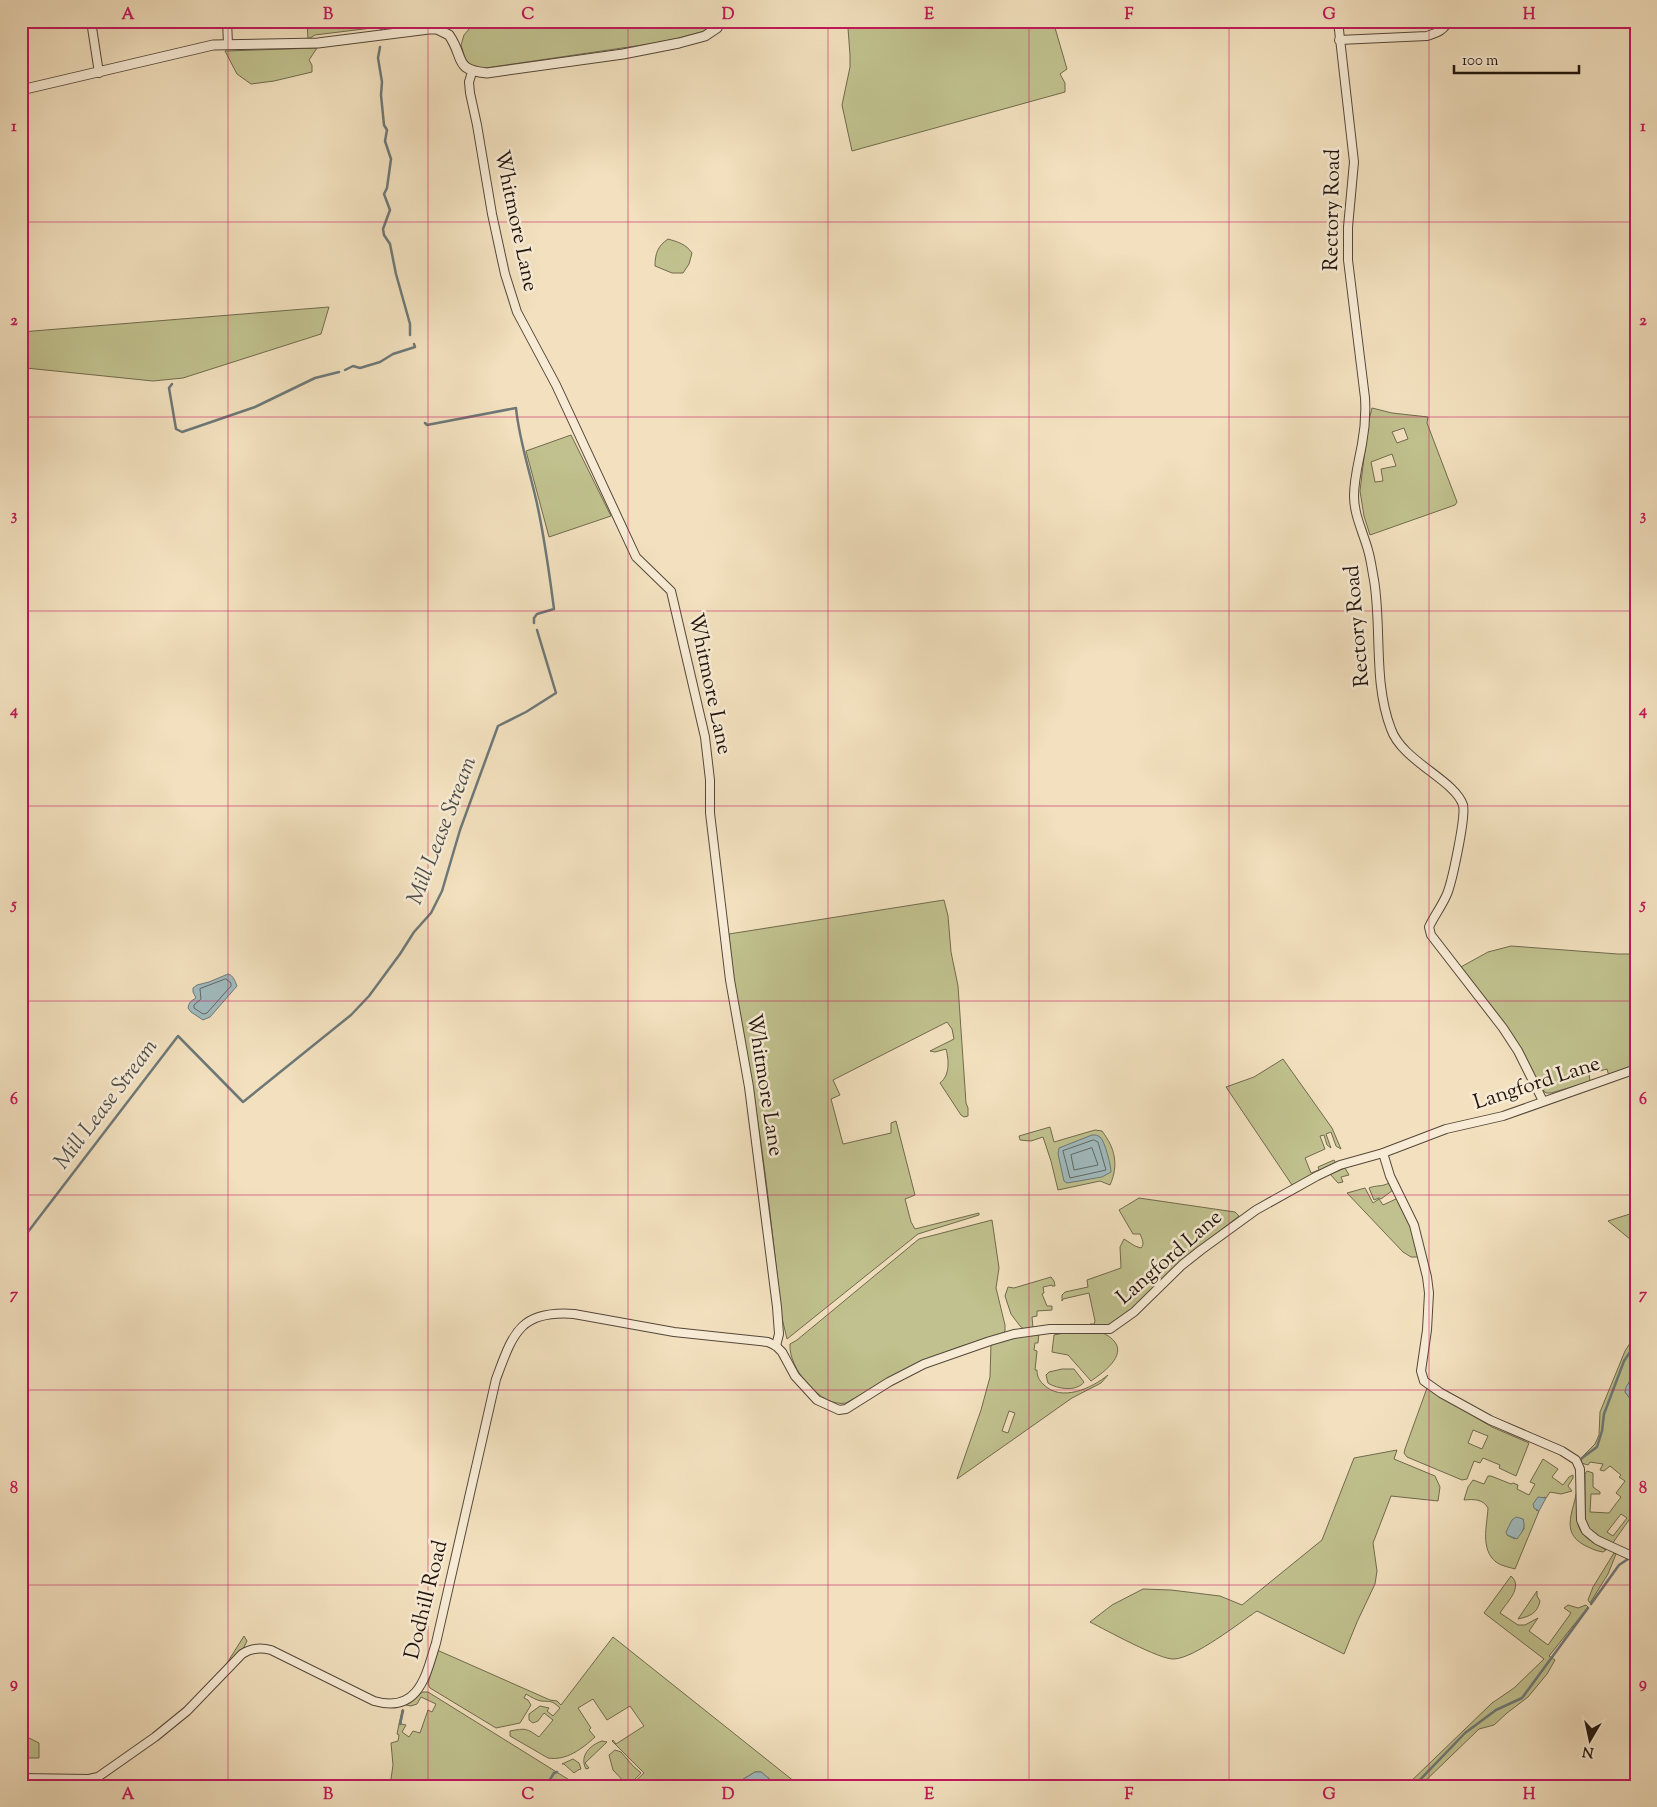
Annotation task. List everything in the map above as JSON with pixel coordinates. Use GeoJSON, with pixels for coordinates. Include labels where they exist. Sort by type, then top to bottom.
{"type":"FeatureCollection","features":[{"type":"Feature","properties":{"kind":"street"},"geometry":{"type":"LineString","coordinates":[[91,21],[99,72]]}},
{"type":"Feature","properties":{"kind":"street"},"geometry":{"type":"LineString","coordinates":[[228,21],[228,44]]}},
{"type":"Feature","properties":{"kind":"street"},"geometry":{"type":"LineString","coordinates":[[21,90],[200,47],[228,44],[318,43],[429,29],[444,31],[450,35],[466,69],[472,72],[487,74],[623,54],[679,43],[705,36],[717,28],[721,21]]}},
{"type":"Feature","properties":{"kind":"street","name":"Rectory Road"},"geometry":{"type":"LineString","coordinates":[[1338,21],[1354,162],[1348,228],[1348,260],[1366,415],[1356,472],[1354,507],[1368,551],[1374,580],[1384,704],[1390,729],[1397,742],[1417,762],[1450,788],[1463,805],[1464,817],[1450,882],[1447,894],[1429,927],[1431,935],[1503,1028],[1518,1051],[1543,1101]]}},
{"type":"Feature","properties":{"kind":"street"},"geometry":{"type":"LineString","coordinates":[[1339,40],[1427,36],[1439,32],[1446,26],[1448,21]]}},
{"type":"Feature","properties":{"kind":"street","name":"Whitmore Lane"},"geometry":{"type":"LineString","coordinates":[[472,72],[469,82],[470,93],[492,214],[505,274],[517,312],[556,385],[636,557],[671,591],[682,632],[707,751],[711,791],[710,813],[730,980],[749,1087],[777,1307],[779,1334],[776,1346]]}},
{"type":"Feature","properties":{"kind":"street","name":"Langford Lane"},"geometry":{"type":"LineString","coordinates":[[776,1346],[782,1352],[795,1376],[808,1392],[817,1400],[839,1410],[846,1409],[889,1382],[924,1364],[990,1341],[1014,1334],[1050,1328],[1110,1329],[1134,1312],[1182,1265],[1256,1210],[1289,1190],[1340,1165],[1382,1153],[1446,1129],[1503,1116],[1636,1070]]}},
{"type":"Feature","properties":{"kind":"street"},"geometry":{"type":"LineString","coordinates":[[1382,1153],[1390,1176],[1416,1231],[1427,1277],[1429,1293],[1428,1330],[1421,1371],[1424,1381],[1440,1393],[1490,1420],[1562,1451],[1576,1460],[1580,1469],[1581,1520],[1586,1531],[1597,1540],[1636,1558]]}},
{"type":"Feature","properties":{"kind":"street","name":"Dodhill Road"},"geometry":{"type":"LineString","coordinates":[[21,1778],[89,1779],[98,1777],[155,1737],[187,1711],[242,1654],[256,1648],[271,1650],[374,1701],[382,1703],[400,1702],[416,1691],[426,1677],[436,1642],[496,1379],[520,1328],[534,1318],[541,1314],[574,1314],[674,1332],[768,1342],[776,1346]]}},
{"type":"Feature","properties":{"kind":"green space"},"geometry":{"type":"Polygon","coordinates":[[[307,21],[379,21],[380,27],[315,35],[308,39],[307,21]]]}},
{"type":"Feature","properties":{"kind":"green space"},"geometry":{"type":"Polygon","coordinates":[[[465,21],[714,21],[710,27],[702,32],[663,42],[479,69],[471,67],[465,58],[461,45],[464,35],[470,28],[465,21]]]}},
{"type":"Feature","properties":{"kind":"green space"},"geometry":{"type":"Polygon","coordinates":[[[876,21],[1053,21],[1067,69],[1060,74],[1065,83],[1065,92],[852,151],[842,105],[850,67],[848,28],[876,21]]]}},
{"type":"Feature","properties":{"kind":"green space"},"geometry":{"type":"Polygon","coordinates":[[[317,48],[309,60],[312,65],[312,72],[251,84],[237,74],[225,51],[317,48]]]}},
{"type":"Feature","properties":{"kind":"green space"},"geometry":{"type":"Polygon","coordinates":[[[668,239],[684,245],[692,253],[689,264],[683,273],[672,273],[655,266],[658,250],[668,239]]]}},
{"type":"Feature","properties":{"kind":"green space"},"geometry":{"type":"Polygon","coordinates":[[[329,307],[321,334],[183,378],[153,381],[26,368],[27,360],[21,359],[21,332],[329,307]]]}},
{"type":"Feature","properties":{"kind":"green space"},"geometry":{"type":"Polygon","coordinates":[[[1372,408],[1392,413],[1428,417],[1427,423],[1457,502],[1455,505],[1370,535],[1364,516],[1360,491],[1368,424],[1372,408]],[[1404,428],[1392,432],[1397,443],[1408,439],[1404,428]],[[1392,454],[1371,462],[1375,482],[1383,481],[1381,469],[1396,466],[1392,454]]]}},
{"type":"Feature","properties":{"kind":"green space"},"geometry":{"type":"Polygon","coordinates":[[[571,435],[611,516],[549,537],[526,451],[571,435]]]}},
{"type":"Feature","properties":{"kind":"green space"},"geometry":{"type":"Polygon","coordinates":[[[944,900],[958,986],[968,1116],[964,1117],[961,1115],[940,1083],[946,1076],[948,1067],[946,1049],[935,1052],[930,1051],[954,1039],[952,1029],[947,1022],[833,1080],[840,1095],[831,1099],[843,1144],[891,1133],[891,1123],[896,1121],[915,1195],[905,1199],[911,1222],[915,1229],[979,1213],[979,1215],[918,1234],[787,1339],[782,1318],[760,1136],[733,978],[729,934],[944,900]]]}},
{"type":"Feature","properties":{"kind":"green space"},"geometry":{"type":"Polygon","coordinates":[[[1511,946],[1636,954],[1636,1065],[1609,1076],[1546,1093],[1459,968],[1488,952],[1511,946]],[[1607,1069],[1589,1074],[1590,1081],[1609,1076],[1607,1069]]]}},
{"type":"Feature","properties":{"kind":"green space"},"geometry":{"type":"Polygon","coordinates":[[[1283,1059],[1332,1128],[1341,1149],[1336,1146],[1331,1132],[1326,1134],[1331,1148],[1327,1145],[1324,1135],[1320,1136],[1325,1149],[1305,1158],[1311,1173],[1319,1170],[1318,1167],[1334,1160],[1336,1164],[1292,1185],[1226,1087],[1254,1077],[1283,1059]]]}},
{"type":"Feature","properties":{"kind":"green space"},"geometry":{"type":"Polygon","coordinates":[[[1050,1127],[1054,1142],[1095,1130],[1102,1131],[1113,1150],[1115,1164],[1110,1185],[1100,1181],[1058,1190],[1043,1137],[1031,1141],[1020,1140],[1019,1136],[1050,1127]]]}},
{"type":"Feature","properties":{"kind":"green space"},"geometry":{"type":"Polygon","coordinates":[[[1345,1168],[1349,1175],[1341,1177],[1343,1182],[1338,1183],[1330,1174],[1345,1168]]]}},
{"type":"Feature","properties":{"kind":"green space"},"geometry":{"type":"Polygon","coordinates":[[[1389,1183],[1393,1190],[1381,1199],[1374,1200],[1369,1188],[1389,1183]]]}},
{"type":"Feature","properties":{"kind":"green space"},"geometry":{"type":"Polygon","coordinates":[[[1365,1188],[1373,1203],[1379,1199],[1383,1205],[1398,1198],[1411,1226],[1420,1257],[1411,1257],[1403,1252],[1347,1193],[1365,1188]]]}},
{"type":"Feature","properties":{"kind":"green space"},"geometry":{"type":"Polygon","coordinates":[[[1139,1198],[1235,1212],[1239,1216],[1177,1264],[1117,1322],[1104,1327],[1090,1327],[1090,1324],[1094,1324],[1095,1321],[1089,1293],[1063,1299],[1062,1301],[1062,1295],[1065,1292],[1088,1287],[1087,1280],[1121,1268],[1120,1247],[1124,1239],[1141,1248],[1143,1243],[1140,1234],[1133,1234],[1119,1210],[1139,1198]]]}},
{"type":"Feature","properties":{"kind":"green space"},"geometry":{"type":"Polygon","coordinates":[[[1636,1212],[1636,1244],[1608,1221],[1636,1212]]]}},
{"type":"Feature","properties":{"kind":"green space"},"geometry":{"type":"Polygon","coordinates":[[[992,1220],[999,1268],[996,1288],[1005,1325],[1005,1331],[1002,1334],[959,1347],[915,1364],[846,1403],[836,1403],[826,1399],[817,1393],[800,1375],[794,1364],[790,1344],[919,1239],[992,1220]]]}},
{"type":"Feature","properties":{"kind":"green space"},"geometry":{"type":"Polygon","coordinates":[[[1051,1277],[1055,1286],[1043,1287],[1044,1293],[1042,1294],[1047,1306],[1052,1306],[1052,1310],[1037,1311],[1037,1316],[1032,1317],[1033,1328],[1024,1329],[1011,1314],[1005,1296],[1008,1287],[1014,1288],[1051,1277]]]}},
{"type":"Feature","properties":{"kind":"green space"},"geometry":{"type":"Polygon","coordinates":[[[1039,1332],[1038,1343],[1035,1343],[1034,1350],[1037,1351],[1035,1370],[1037,1370],[1038,1378],[1050,1390],[1067,1393],[1076,1392],[1094,1385],[1108,1375],[1101,1383],[1072,1398],[957,1479],[981,1410],[990,1377],[991,1344],[1039,1332]],[[1009,1411],[1002,1431],[1008,1433],[1015,1413],[1009,1411]]]}},
{"type":"Feature","properties":{"kind":"green space"},"geometry":{"type":"Polygon","coordinates":[[[1069,1332],[1103,1333],[1112,1339],[1117,1346],[1115,1359],[1091,1381],[1068,1355],[1052,1352],[1054,1335],[1069,1332]]]}},
{"type":"Feature","properties":{"kind":"green space"},"geometry":{"type":"Polygon","coordinates":[[[1636,1334],[1636,1380],[1629,1382],[1625,1392],[1636,1409],[1635,1418],[1630,1427],[1630,1443],[1636,1456],[1636,1510],[1612,1544],[1592,1533],[1585,1522],[1585,1474],[1587,1471],[1593,1473],[1593,1487],[1600,1492],[1600,1494],[1591,1494],[1590,1512],[1609,1513],[1621,1497],[1616,1493],[1625,1481],[1610,1466],[1604,1471],[1600,1470],[1603,1464],[1590,1462],[1588,1465],[1581,1463],[1582,1457],[1595,1444],[1599,1435],[1600,1412],[1625,1351],[1636,1334]],[[1621,1514],[1607,1532],[1613,1536],[1627,1518],[1621,1514]]]}},
{"type":"Feature","properties":{"kind":"green space"},"geometry":{"type":"Polygon","coordinates":[[[1074,1369],[1084,1382],[1072,1388],[1056,1387],[1048,1383],[1046,1375],[1049,1372],[1074,1369]]]}},
{"type":"Feature","properties":{"kind":"green space"},"geometry":{"type":"Polygon","coordinates":[[[1427,1388],[1492,1427],[1529,1443],[1516,1476],[1499,1468],[1500,1465],[1483,1458],[1480,1463],[1474,1461],[1467,1479],[1462,1480],[1407,1457],[1404,1453],[1427,1388]],[[1473,1430],[1468,1443],[1482,1449],[1488,1436],[1473,1430]]]}},
{"type":"Feature","properties":{"kind":"green space"},"geometry":{"type":"Polygon","coordinates":[[[1397,1450],[1394,1459],[1435,1476],[1440,1487],[1438,1501],[1391,1496],[1373,1543],[1377,1571],[1375,1584],[1344,1654],[1257,1611],[1205,1647],[1174,1659],[1145,1650],[1090,1622],[1112,1605],[1143,1589],[1171,1590],[1220,1596],[1242,1605],[1322,1540],[1354,1458],[1397,1450]]]}},
{"type":"Feature","properties":{"kind":"green space"},"geometry":{"type":"Polygon","coordinates":[[[1543,1459],[1558,1469],[1552,1477],[1563,1485],[1573,1475],[1568,1486],[1572,1491],[1561,1494],[1550,1492],[1546,1498],[1544,1497],[1536,1510],[1539,1511],[1515,1569],[1496,1562],[1488,1551],[1486,1537],[1488,1508],[1486,1505],[1478,1500],[1464,1500],[1468,1487],[1473,1480],[1484,1484],[1488,1476],[1491,1476],[1518,1485],[1517,1489],[1529,1495],[1535,1484],[1530,1482],[1543,1459]],[[1523,1519],[1507,1535],[1515,1539],[1524,1529],[1523,1519]]]}},
{"type":"Feature","properties":{"kind":"green space"},"geometry":{"type":"Polygon","coordinates":[[[1577,1488],[1577,1517],[1580,1530],[1606,1550],[1603,1552],[1584,1545],[1572,1533],[1570,1520],[1577,1488]]]}},
{"type":"Feature","properties":{"kind":"green space"},"geometry":{"type":"Polygon","coordinates":[[[1614,1553],[1616,1554],[1608,1574],[1590,1603],[1588,1600],[1593,1587],[1614,1553]]]}},
{"type":"Feature","properties":{"kind":"green space"},"geometry":{"type":"Polygon","coordinates":[[[1511,1576],[1515,1580],[1515,1590],[1500,1613],[1518,1625],[1525,1625],[1538,1618],[1529,1631],[1548,1645],[1571,1613],[1564,1608],[1568,1605],[1578,1608],[1586,1605],[1588,1607],[1549,1656],[1555,1660],[1547,1674],[1528,1697],[1494,1725],[1479,1729],[1420,1786],[1406,1786],[1492,1703],[1514,1688],[1544,1659],[1484,1613],[1511,1576]]]}},
{"type":"Feature","properties":{"kind":"green space"},"geometry":{"type":"Polygon","coordinates":[[[1537,1591],[1540,1601],[1535,1612],[1518,1619],[1537,1591]]]}},
{"type":"Feature","properties":{"kind":"green space"},"geometry":{"type":"Polygon","coordinates":[[[244,1636],[247,1641],[242,1651],[227,1663],[244,1636]]]}},
{"type":"Feature","properties":{"kind":"green space"},"geometry":{"type":"Polygon","coordinates":[[[613,1637],[800,1786],[778,1786],[761,1772],[755,1772],[732,1786],[630,1786],[644,1773],[612,1741],[616,1744],[644,1726],[630,1706],[607,1720],[593,1699],[578,1708],[591,1728],[589,1730],[595,1737],[585,1746],[567,1756],[548,1758],[510,1736],[510,1731],[526,1730],[539,1737],[553,1720],[544,1713],[538,1721],[533,1723],[529,1720],[529,1714],[540,1706],[549,1708],[547,1711],[553,1716],[560,1708],[555,1704],[537,1700],[526,1694],[524,1698],[531,1705],[520,1723],[496,1728],[430,1688],[428,1684],[437,1650],[550,1700],[557,1701],[561,1705],[613,1637]]]}},
{"type":"Feature","properties":{"kind":"green space"},"geometry":{"type":"Polygon","coordinates":[[[423,1692],[428,1692],[579,1786],[390,1786],[393,1765],[391,1743],[398,1741],[399,1735],[397,1734],[402,1710],[401,1724],[406,1725],[402,1732],[409,1737],[413,1731],[420,1733],[428,1710],[432,1712],[436,1704],[421,1697],[417,1704],[406,1705],[409,1700],[423,1692]]]}},
{"type":"Feature","properties":{"kind":"green space"},"geometry":{"type":"Polygon","coordinates":[[[21,1734],[39,1743],[39,1758],[21,1758],[21,1734]]]}},
{"type":"Feature","properties":{"kind":"green space"},"geometry":{"type":"Polygon","coordinates":[[[602,1741],[607,1742],[585,1763],[589,1768],[586,1769],[584,1764],[585,1755],[593,1745],[602,1741]]]}},
{"type":"Feature","properties":{"kind":"green space"},"geometry":{"type":"Polygon","coordinates":[[[615,1750],[621,1752],[641,1773],[628,1786],[613,1770],[609,1755],[615,1750]]]}},
{"type":"Feature","properties":{"kind":"green space"},"geometry":{"type":"Polygon","coordinates":[[[573,1759],[579,1763],[581,1769],[574,1773],[562,1764],[573,1759]]]}},
{"type":"Feature","properties":{"kind":"green space"},"geometry":{"type":"Polygon","coordinates":[[[21,1781],[95,1783],[95,1786],[21,1786],[21,1781]]]}},
{"type":"Feature","properties":{"kind":"water"},"geometry":{"type":"Polygon","coordinates":[[[228,974],[233,977],[237,986],[210,1017],[203,1020],[191,1012],[188,1008],[189,1004],[196,998],[193,988],[228,974]]]}},
{"type":"Feature","properties":{"kind":"water"},"geometry":{"type":"Polygon","coordinates":[[[1092,1135],[1102,1139],[1111,1172],[1102,1177],[1067,1183],[1064,1181],[1058,1154],[1059,1148],[1092,1135]]]}},
{"type":"Feature","properties":{"kind":"water"},"geometry":{"type":"Polygon","coordinates":[[[1636,1380],[1636,1409],[1625,1392],[1628,1384],[1636,1380]]]}},
{"type":"Feature","properties":{"kind":"water"},"geometry":{"type":"Polygon","coordinates":[[[1636,1414],[1636,1456],[1631,1446],[1629,1434],[1636,1414]]]}},
{"type":"Feature","properties":{"kind":"water"},"geometry":{"type":"Polygon","coordinates":[[[1538,1497],[1546,1498],[1539,1511],[1534,1508],[1533,1504],[1538,1497]]]}},
{"type":"Feature","properties":{"kind":"water"},"geometry":{"type":"Polygon","coordinates":[[[1516,1517],[1523,1519],[1524,1525],[1517,1539],[1507,1535],[1506,1532],[1512,1520],[1516,1517]]]}},
{"type":"Feature","properties":{"kind":"water"},"geometry":{"type":"Polygon","coordinates":[[[755,1772],[761,1772],[778,1786],[732,1786],[755,1772]]]}},
{"type":"Feature","properties":{"kind":"waterway","name":"Mill Lease Stream"},"geometry":{"type":"LineString","coordinates":[[381,31],[382,21]]}},
{"type":"Feature","properties":{"kind":"waterway","name":"Mill Lease Stream"},"geometry":{"type":"LineString","coordinates":[[380,47],[378,58],[382,82],[381,95],[384,125],[387,130],[385,141],[391,159],[387,188],[384,194],[390,210],[383,229],[384,235],[390,244],[410,324],[410,335]]}},
{"type":"Feature","properties":{"kind":"waterway"},"geometry":{"type":"LineString","coordinates":[[345,370],[353,366],[360,368],[380,362],[393,354],[415,347],[414,344]]}},
{"type":"Feature","properties":{"kind":"waterway"},"geometry":{"type":"LineString","coordinates":[[172,384],[169,388],[176,429],[182,432],[255,407],[315,378],[339,372]]}},
{"type":"Feature","properties":{"kind":"waterway","name":"Mill Lease Stream"},"geometry":{"type":"LineString","coordinates":[[425,423],[427,425],[516,408],[521,441],[541,523],[554,609],[537,614],[534,618],[534,623]]}},
{"type":"Feature","properties":{"kind":"waterway","name":"Mill Lease Stream"},"geometry":{"type":"LineString","coordinates":[[21,1241],[178,1036],[243,1102],[351,1015],[369,996],[414,932],[431,913],[442,891],[460,830],[498,726],[526,712],[556,693],[537,630]]}},
{"type":"Feature","properties":{"kind":"waterway"},"geometry":{"type":"LineString","coordinates":[[1582,1458],[1597,1447],[1602,1431],[1604,1414],[1624,1361],[1636,1343]]}},
{"type":"Feature","properties":{"kind":"waterway"},"geometry":{"type":"LineString","coordinates":[[1591,1604],[1619,1565],[1628,1559]]}},
{"type":"Feature","properties":{"kind":"waterway"},"geometry":{"type":"LineString","coordinates":[[1414,1786],[1465,1733],[1496,1710],[1522,1698],[1588,1608]]}},
{"type":"Feature","properties":{"kind":"waterway"},"geometry":{"type":"LineString","coordinates":[[400,1724],[403,1711]]}},
{"type":"Feature","properties":{"kind":"waterway"},"geometry":{"type":"LineString","coordinates":[[546,1786],[554,1773],[557,1772]]}}]}
